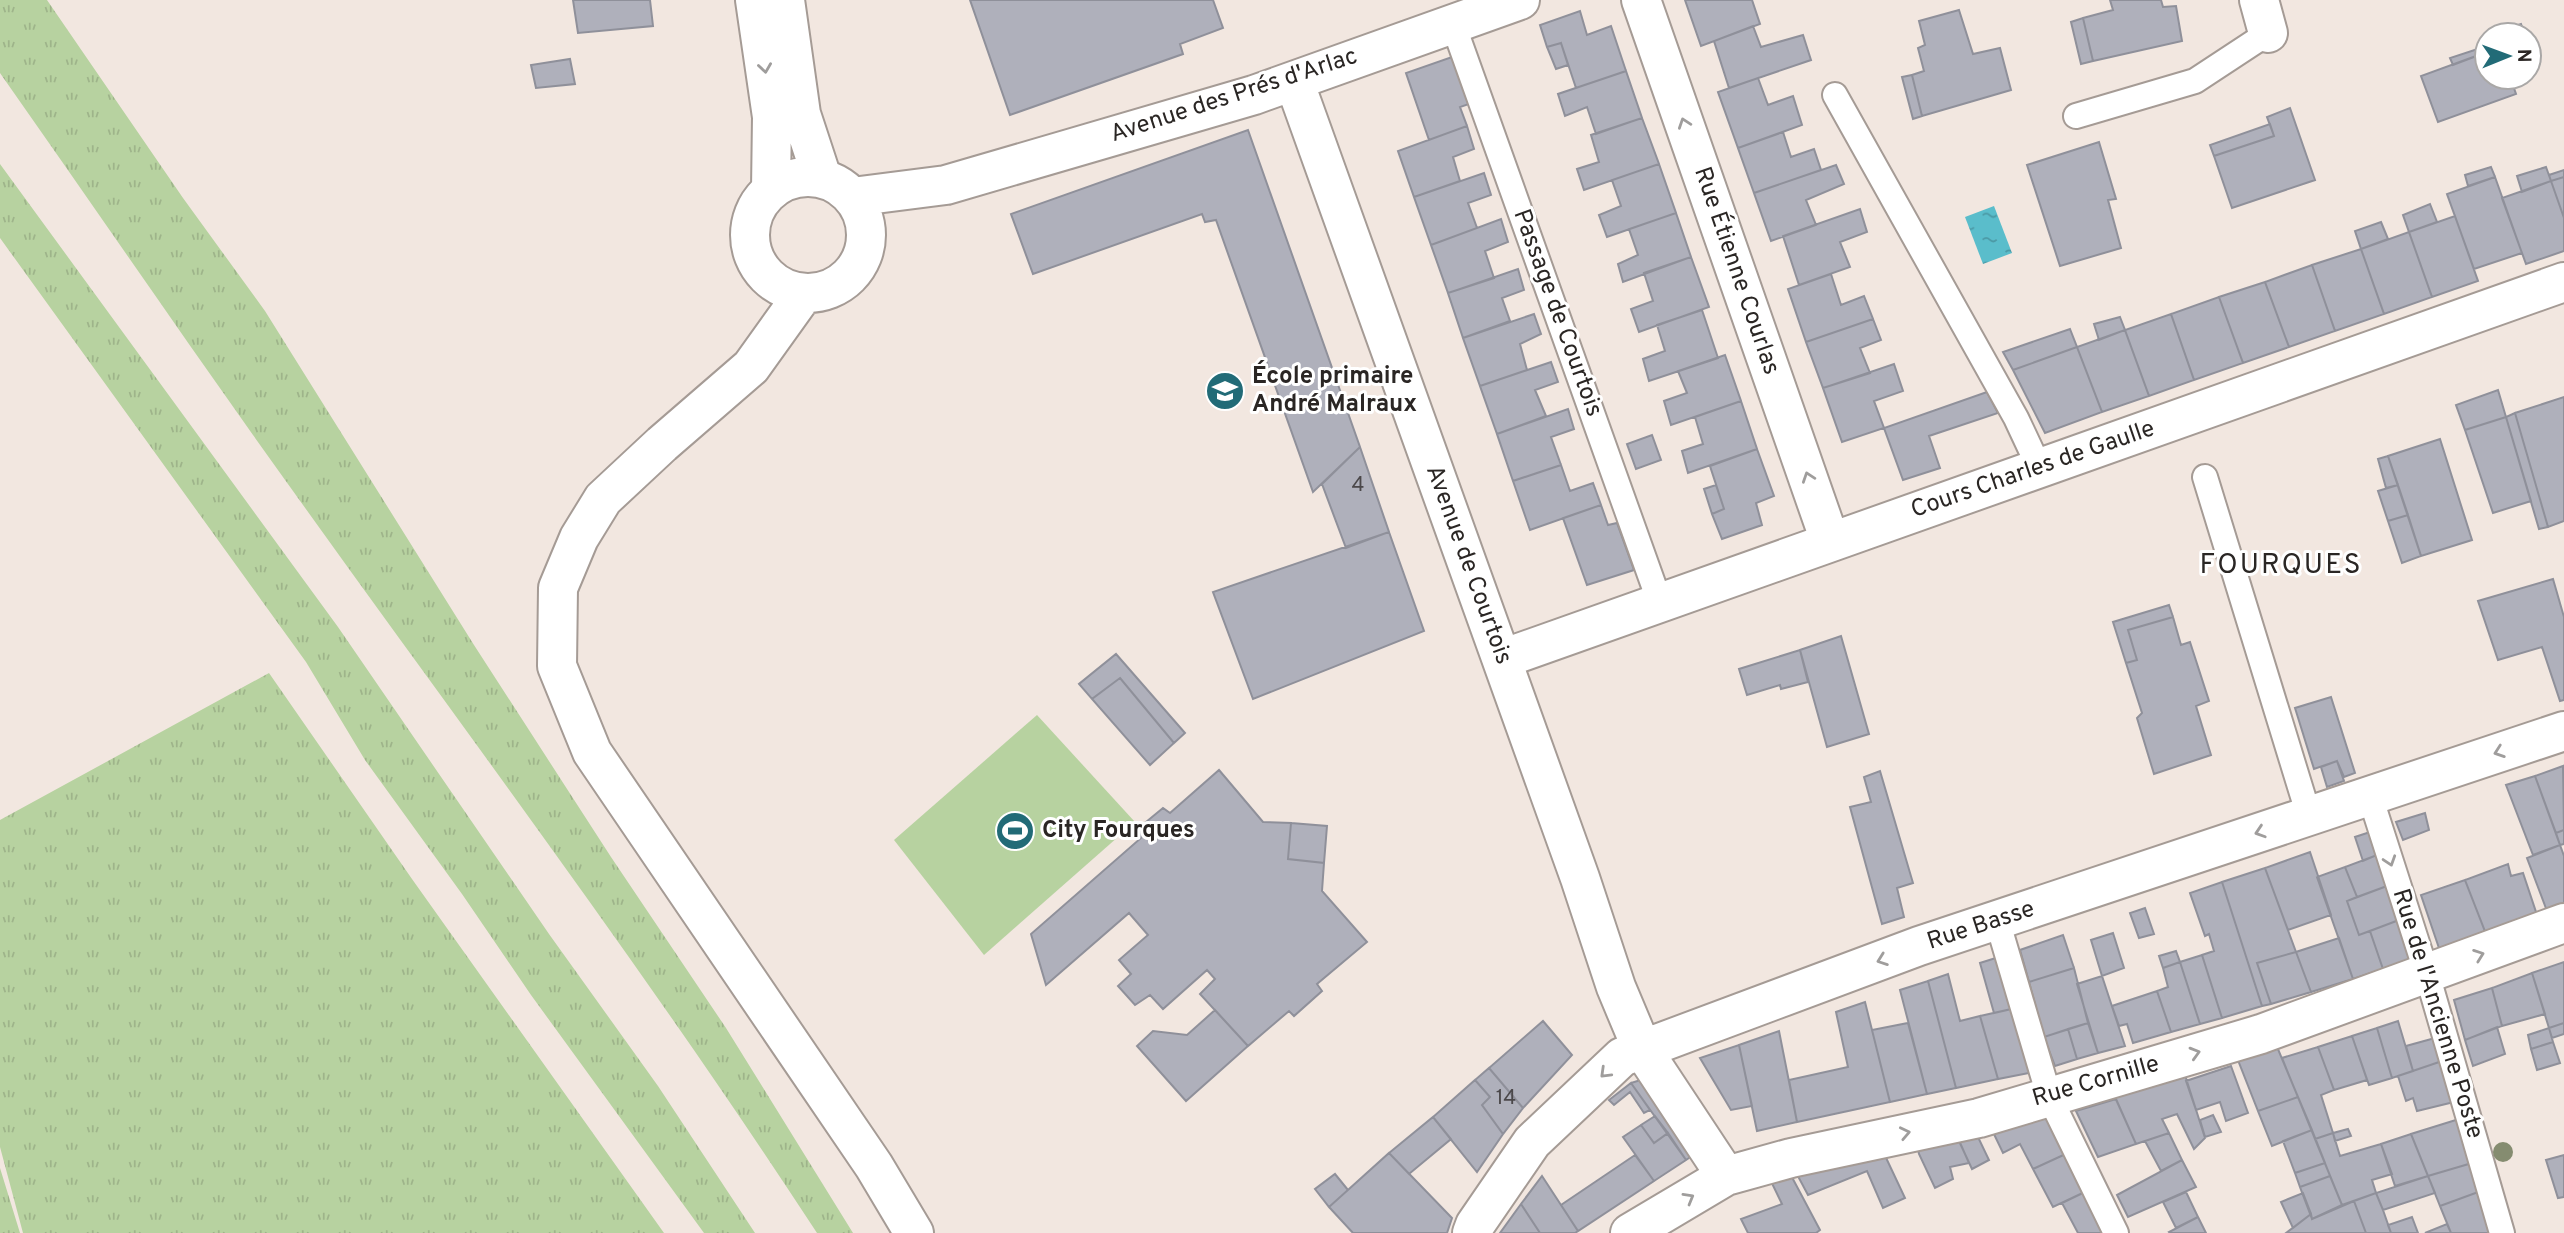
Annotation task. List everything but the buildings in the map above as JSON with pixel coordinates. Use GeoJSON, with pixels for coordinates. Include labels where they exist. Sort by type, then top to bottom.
{"type":"FeatureCollection","features":[{"type":"Feature","properties":{"kind":"street"},"geometry":{"type":"LineString","coordinates":[[755,0],[772,117],[771,189],[759,203],[751,221],[750,242],[755,261],[767,277],[785,288],[804,293],[824,291],[842,282],[857,267],[864,249],[847,202],[801,114],[785,0]]}},
{"type":"Feature","properties":{"kind":"street","name":"Avenue des Prés d'Arlac"},"geometry":{"type":"LineString","coordinates":[[771,189],[786,180],[804,176],[847,202],[946,185],[1254,95],[1520,0]]}},
{"type":"Feature","properties":{"kind":"street","name":"Rue Étienne Courlas"},"geometry":{"type":"LineString","coordinates":[[1641,0],[1830,541]]}},
{"type":"Feature","properties":{"kind":"street","name":"Avenue de Courtois"},"geometry":{"type":"LineString","coordinates":[[1294,80],[1502,659],[1616,987],[1642,1049],[1726,1176]]}},
{"type":"Feature","properties":{"kind":"street"},"geometry":{"type":"LineString","coordinates":[[751,366],[767,277]]}},
{"type":"Feature","properties":{"kind":"street","name":"Cours Charles de Gaulle"},"geometry":{"type":"LineString","coordinates":[[1502,659],[2564,282]]}},
{"type":"Feature","properties":{"kind":"street"},"geometry":{"type":"LineString","coordinates":[[804,293],[751,366],[603,499],[579,538],[558,588],[556,666],[593,752],[874,1166],[914,1233]]}},
{"type":"Feature","properties":{"kind":"street","name":"Rue Basse"},"geometry":{"type":"LineString","coordinates":[[1472,1233],[1532,1143],[1622,1057],[1919,946],[2564,731]]}},
{"type":"Feature","properties":{"kind":"street","name":"Rue Cornille"},"geometry":{"type":"LineString","coordinates":[[1630,1233],[1726,1176],[1791,1158],[1979,1118],[2261,1034],[2564,923]]}},
{"type":"Feature","properties":{"kind":"lane"},"geometry":{"type":"LineString","coordinates":[[2076,116],[2195,81],[2263,17]]}},
{"type":"Feature","properties":{"kind":"lane","name":"Passage de Courtois"},"geometry":{"type":"LineString","coordinates":[[1453,24],[1660,603]]}},
{"type":"Feature","properties":{"kind":"lane"},"geometry":{"type":"LineString","coordinates":[[1835,94],[2016,418],[2039,467]]}},
{"type":"Feature","properties":{"kind":"lane"},"geometry":{"type":"LineString","coordinates":[[2205,477],[2309,816]]}},
{"type":"Feature","properties":{"kind":"lane","name":"Rue de l'Ancienne Poste"},"geometry":{"type":"LineString","coordinates":[[2370,796],[2427,974],[2502,1233]]}},
{"type":"Feature","properties":{"kind":"lane"},"geometry":{"type":"LineString","coordinates":[[1997,920],[2049,1096],[2116,1233]]}},
{"type":"Feature","properties":{"kind":"green space"},"geometry":{"type":"Polygon","coordinates":[[[0,0],[47,0],[183,198],[265,311],[474,645],[726,1028],[853,1233],[817,1233],[610,931],[253,435],[0,73],[0,0]]]}},
{"type":"Feature","properties":{"kind":"green space"},"geometry":{"type":"Polygon","coordinates":[[[0,164],[338,627],[549,934],[658,1086],[755,1233],[704,1233],[365,760],[306,662],[0,238],[0,164]]]}},
{"type":"Feature","properties":{"kind":"green space"},"geometry":{"type":"Polygon","coordinates":[[[269,673],[664,1233],[23,1233],[0,1147],[0,820],[269,673]]]}},
{"type":"Feature","properties":{"kind":"green space","name":"City Fourques"},"geometry":{"type":"Polygon","coordinates":[[[1037,715],[1135,822],[984,955],[894,840],[1037,715]]]}},
{"type":"Feature","properties":{"kind":"green space"},"geometry":{"type":"Polygon","coordinates":[[[0,1168],[20,1233],[0,1233],[0,1168]]]}},
{"type":"Feature","properties":{"kind":"water"},"geometry":{"type":"Polygon","coordinates":[[[1994,206],[2012,253],[1983,264],[1965,217],[1994,206]]]}},
{"type":"Feature","properties":{"kind":"place","name":"École primaire André Malraux"},"geometry":{"type":"Point","coordinates":[1225,391]}},
{"type":"Feature","properties":{"kind":"place","name":"City Fourques"},"geometry":{"type":"Point","coordinates":[1015,831]}},
{"type":"Feature","properties":{"kind":"district","name":"FOURQUES"},"geometry":{"type":"Point","coordinates":[2281,566]}}]}
